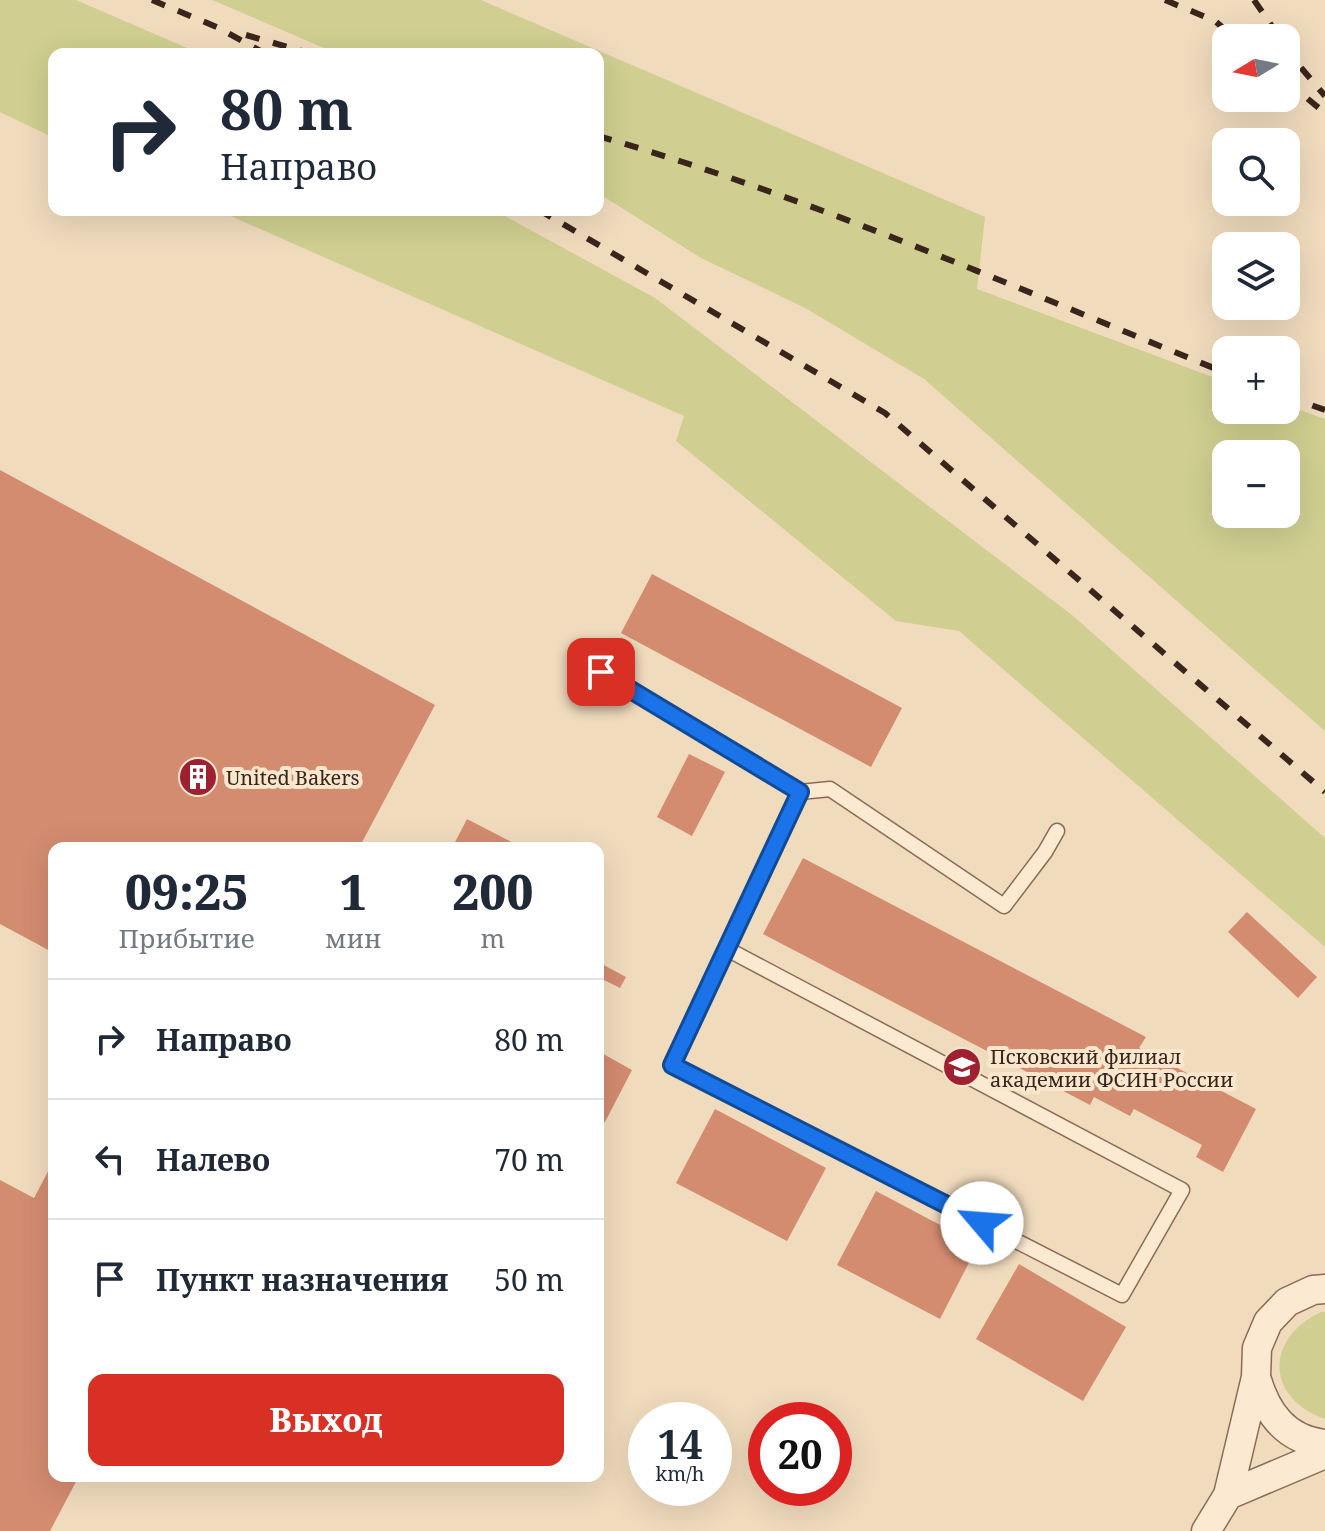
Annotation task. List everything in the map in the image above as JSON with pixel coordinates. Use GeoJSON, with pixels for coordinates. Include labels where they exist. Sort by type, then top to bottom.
{"type":"FeatureCollection","features":[{"type":"Feature","properties":{"kind":"street"},"geometry":{"type":"LineString","coordinates":[[1206,1531],[1228,1495],[1256,1377],[1257,1348],[1268,1322],[1287,1302],[1321,1286]]}},
{"type":"Feature","properties":{"kind":"street"},"geometry":{"type":"LineString","coordinates":[[1256,1377],[1264,1403],[1281,1426],[1311,1443],[1325,1444]]}},
{"type":"Feature","properties":{"kind":"street"},"geometry":{"type":"LineString","coordinates":[[1228,1495],[1325,1454]]}},
{"type":"Feature","properties":{"kind":"lane"},"geometry":{"type":"LineString","coordinates":[[601,672],[800,792],[830,789],[1004,906],[1057,831]]}},
{"type":"Feature","properties":{"kind":"lane"},"geometry":{"type":"LineString","coordinates":[[727,949],[1182,1190],[1122,1295],[672,1065],[800,792]]}},
{"type":"Feature","properties":{"kind":"shaded area"},"geometry":{"type":"Polygon","coordinates":[[[0,0],[76,0],[187,48],[48,48],[48,135],[0,112],[0,0]]]}},
{"type":"Feature","properties":{"kind":"shaded area"},"geometry":{"type":"Polygon","coordinates":[[[212,0],[481,0],[592,48],[324,48],[212,0]]]}},
{"type":"Feature","properties":{"kind":"shaded area"},"geometry":{"type":"Polygon","coordinates":[[[604,53],[985,217],[977,289],[1212,377],[1212,424],[1300,424],[1300,410],[1325,419],[1325,731],[924,379],[807,309],[701,258],[604,197],[604,53]]]}},
{"type":"Feature","properties":{"kind":"shaded area"},"geometry":{"type":"Polygon","coordinates":[[[231,216],[505,216],[655,298],[1072,615],[1325,838],[1325,947],[959,631],[896,621],[676,441],[684,416],[231,216]]]}},
{"type":"Feature","properties":{"kind":"shaded area"},"geometry":{"type":"Polygon","coordinates":[[[1325,1312],[1325,1419],[1305,1409],[1291,1397],[1283,1383],[1280,1367],[1282,1352],[1290,1337],[1303,1323],[1325,1312]]]}},
{"type":"Feature","properties":{"kind":"building","name":"United Bakers"},"geometry":{"type":"Polygon","coordinates":[[[0,470],[435,705],[362,842],[48,842],[48,950],[0,924],[0,470]]]}},
{"type":"Feature","properties":{"kind":"building"},"geometry":{"type":"Polygon","coordinates":[[[652,574],[902,708],[871,767],[621,633],[652,574]]]}},
{"type":"Feature","properties":{"kind":"building"},"geometry":{"type":"Polygon","coordinates":[[[689,754],[725,772],[692,836],[657,817],[689,754]]]}},
{"type":"Feature","properties":{"kind":"building"},"geometry":{"type":"Polygon","coordinates":[[[467,819],[511,842],[455,842],[467,819]]]}},
{"type":"Feature","properties":{"kind":"building"},"geometry":{"type":"Polygon","coordinates":[[[803,858],[1146,1037],[1139,1048],[1256,1109],[1223,1172],[1196,1157],[1202,1145],[1134,1109],[1130,1116],[1094,1097],[1090,1105],[763,934],[803,858]]]}},
{"type":"Feature","properties":{"kind":"building"},"geometry":{"type":"Polygon","coordinates":[[[1247,912],[1317,977],[1298,998],[1228,932],[1247,912]]]}},
{"type":"Feature","properties":{"kind":"building"},"geometry":{"type":"Polygon","coordinates":[[[604,965],[626,977],[620,988],[604,980],[604,965]]]}},
{"type":"Feature","properties":{"kind":"building"},"geometry":{"type":"Polygon","coordinates":[[[604,1054],[632,1070],[604,1122],[604,1054]]]}},
{"type":"Feature","properties":{"kind":"building"},"geometry":{"type":"Polygon","coordinates":[[[715,1109],[826,1168],[787,1241],[676,1183],[715,1109]]]}},
{"type":"Feature","properties":{"kind":"building"},"geometry":{"type":"Polygon","coordinates":[[[48,1171],[48,1482],[76,1482],[50,1531],[0,1531],[0,1180],[34,1198],[48,1171]]]}},
{"type":"Feature","properties":{"kind":"building"},"geometry":{"type":"Polygon","coordinates":[[[876,1191],[978,1245],[940,1319],[837,1265],[876,1191]]]}},
{"type":"Feature","properties":{"kind":"building"},"geometry":{"type":"Polygon","coordinates":[[[1019,1264],[1126,1327],[1083,1401],[976,1339],[1019,1264]]]}},
{"type":"Feature","properties":{"kind":"railway"},"geometry":{"type":"LineString","coordinates":[[152,0],[219,28],[255,48]]}},
{"type":"Feature","properties":{"kind":"railway"},"geometry":{"type":"LineString","coordinates":[[1165,0],[1219,24]]}},
{"type":"Feature","properties":{"kind":"railway"},"geometry":{"type":"LineString","coordinates":[[1254,0],[1270,24]]}},
{"type":"Feature","properties":{"kind":"railway"},"geometry":{"type":"LineString","coordinates":[[246,35],[291,48]]}},
{"type":"Feature","properties":{"kind":"railway"},"geometry":{"type":"LineString","coordinates":[[1300,66],[1325,96]]}},
{"type":"Feature","properties":{"kind":"railway"},"geometry":{"type":"LineString","coordinates":[[1300,92],[1325,113]]}},
{"type":"Feature","properties":{"kind":"railway"},"geometry":{"type":"LineString","coordinates":[[604,138],[837,216],[1212,367]]}},
{"type":"Feature","properties":{"kind":"railway"},"geometry":{"type":"LineString","coordinates":[[549,216],[885,413],[1325,792]]}},
{"type":"Feature","properties":{"kind":"railway"},"geometry":{"type":"LineString","coordinates":[[1300,401],[1325,410]]}},
{"type":"Feature","properties":{"kind":"place","name":"United Bakers"},"geometry":{"type":"Point","coordinates":[198,777]}},
{"type":"Feature","properties":{"kind":"place","name":"Псковский филиал академии ФСИН России"},"geometry":{"type":"Point","coordinates":[962,1067]}},
{"type":"Feature","properties":{"kind":"route"},"geometry":{"type":"LineString","coordinates":[[601,672],[800,792],[672,1065],[982,1223]]}}]}
